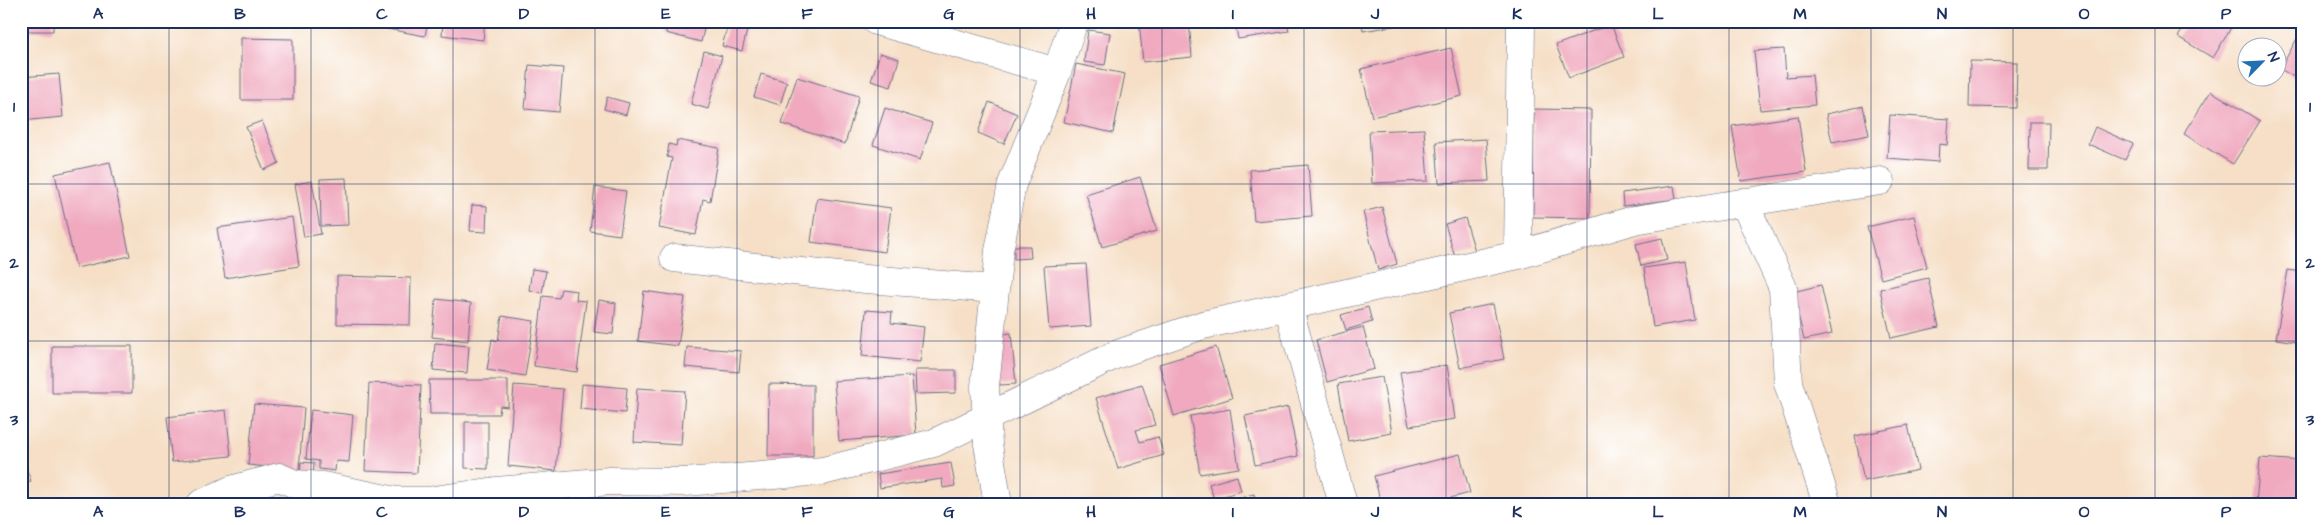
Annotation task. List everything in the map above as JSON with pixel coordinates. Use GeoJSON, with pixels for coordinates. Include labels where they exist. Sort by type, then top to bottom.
{"type":"FeatureCollection","features":[{"type":"Feature","properties":{"kind":"street"},"geometry":{"type":"LineString","coordinates":[[876,21],[1057,72]]}},
{"type":"Feature","properties":{"kind":"street"},"geometry":{"type":"LineString","coordinates":[[998,504],[988,444],[985,386],[999,251],[1012,184],[1057,72],[1074,21]]}},
{"type":"Feature","properties":{"kind":"street"},"geometry":{"type":"LineString","coordinates":[[1518,255],[1521,21]]}},
{"type":"Feature","properties":{"kind":"street"},"geometry":{"type":"LineString","coordinates":[[201,504],[231,490],[279,477],[295,484],[323,486],[396,501],[427,501],[496,491],[610,481],[685,482],[823,471],[934,443],[1115,355],[1203,325],[1518,255],[1634,220],[1880,181]]}},
{"type":"Feature","properties":{"kind":"street"},"geometry":{"type":"LineString","coordinates":[[1744,202],[1783,288],[1788,384],[1827,504]]}},
{"type":"Feature","properties":{"kind":"street"},"geometry":{"type":"LineString","coordinates":[[674,258],[866,279],[995,289]]}},
{"type":"Feature","properties":{"kind":"street"},"geometry":{"type":"LineString","coordinates":[[1288,306],[1343,504]]}},
{"type":"Feature","properties":{"kind":"building"},"geometry":{"type":"Polygon","coordinates":[[[21,21],[53,21],[53,31],[21,31],[21,21]]]}},
{"type":"Feature","properties":{"kind":"building"},"geometry":{"type":"Polygon","coordinates":[[[384,21],[428,21],[425,36],[382,28],[384,21]]]}},
{"type":"Feature","properties":{"kind":"building"},"geometry":{"type":"Polygon","coordinates":[[[443,21],[485,21],[483,40],[442,35],[443,21]]]}},
{"type":"Feature","properties":{"kind":"building"},"geometry":{"type":"Polygon","coordinates":[[[635,21],[706,21],[701,42],[666,33],[666,30],[635,21]]]}},
{"type":"Feature","properties":{"kind":"building"},"geometry":{"type":"Polygon","coordinates":[[[1139,21],[1189,21],[1192,57],[1143,62],[1139,21]]]}},
{"type":"Feature","properties":{"kind":"building"},"geometry":{"type":"Polygon","coordinates":[[[1235,21],[1287,21],[1289,31],[1238,39],[1235,21]]]}},
{"type":"Feature","properties":{"kind":"building"},"geometry":{"type":"Polygon","coordinates":[[[1362,21],[1418,21],[1418,22],[1363,31],[1362,21]]]}},
{"type":"Feature","properties":{"kind":"building"},"geometry":{"type":"Polygon","coordinates":[[[2188,21],[2235,21],[2213,58],[2178,37],[2188,21]]]}},
{"type":"Feature","properties":{"kind":"building"},"geometry":{"type":"Polygon","coordinates":[[[1611,24],[1624,57],[1569,78],[1556,45],[1611,24]]]}},
{"type":"Feature","properties":{"kind":"building"},"geometry":{"type":"Polygon","coordinates":[[[728,25],[747,30],[742,51],[722,46],[728,25]]]}},
{"type":"Feature","properties":{"kind":"building"},"geometry":{"type":"Polygon","coordinates":[[[2303,28],[2303,82],[2286,72],[2286,58],[2303,28]]]}},
{"type":"Feature","properties":{"kind":"building"},"geometry":{"type":"Polygon","coordinates":[[[1088,30],[1110,33],[1105,65],[1084,62],[1088,30]]]}},
{"type":"Feature","properties":{"kind":"building"},"geometry":{"type":"Polygon","coordinates":[[[241,38],[293,39],[293,100],[241,100],[241,38]]]}},
{"type":"Feature","properties":{"kind":"building"},"geometry":{"type":"Polygon","coordinates":[[[1451,48],[1462,96],[1372,117],[1361,69],[1451,48]]]}},
{"type":"Feature","properties":{"kind":"building"},"geometry":{"type":"Polygon","coordinates":[[[1784,49],[1786,77],[1812,75],[1815,105],[1760,110],[1754,51],[1784,49]]]}},
{"type":"Feature","properties":{"kind":"building"},"geometry":{"type":"Polygon","coordinates":[[[704,51],[722,56],[708,109],[691,104],[704,51]]]}},
{"type":"Feature","properties":{"kind":"building"},"geometry":{"type":"Polygon","coordinates":[[[880,53],[899,59],[891,87],[871,81],[880,53]]]}},
{"type":"Feature","properties":{"kind":"building"},"geometry":{"type":"Polygon","coordinates":[[[1970,61],[2017,62],[2016,108],[1969,107],[1970,61]]]}},
{"type":"Feature","properties":{"kind":"building"},"geometry":{"type":"Polygon","coordinates":[[[1076,64],[1125,74],[1113,133],[1064,122],[1076,64]]]}},
{"type":"Feature","properties":{"kind":"building"},"geometry":{"type":"Polygon","coordinates":[[[529,65],[563,68],[559,112],[525,109],[529,65]]]}},
{"type":"Feature","properties":{"kind":"building"},"geometry":{"type":"Polygon","coordinates":[[[59,74],[63,117],[21,121],[21,77],[59,74]]]}},
{"type":"Feature","properties":{"kind":"building"},"geometry":{"type":"Polygon","coordinates":[[[761,74],[787,82],[780,105],[754,97],[761,74]]]}},
{"type":"Feature","properties":{"kind":"building"},"geometry":{"type":"Polygon","coordinates":[[[797,77],[859,96],[845,144],[782,124],[797,77]]]}},
{"type":"Feature","properties":{"kind":"building"},"geometry":{"type":"Polygon","coordinates":[[[2211,91],[2260,121],[2233,164],[2184,134],[2211,91]]]}},
{"type":"Feature","properties":{"kind":"building"},"geometry":{"type":"Polygon","coordinates":[[[607,97],[629,103],[626,115],[604,109],[607,97]]]}},
{"type":"Feature","properties":{"kind":"building"},"geometry":{"type":"Polygon","coordinates":[[[989,102],[1017,114],[1004,144],[978,133],[989,102]]]}},
{"type":"Feature","properties":{"kind":"building"},"geometry":{"type":"Polygon","coordinates":[[[1863,106],[1869,135],[1832,142],[1826,114],[1863,106]]]}},
{"type":"Feature","properties":{"kind":"building"},"geometry":{"type":"Polygon","coordinates":[[[885,108],[932,123],[920,160],[873,145],[885,108]]]}},
{"type":"Feature","properties":{"kind":"building"},"geometry":{"type":"Polygon","coordinates":[[[1534,109],[1591,110],[1590,218],[1533,217],[1534,109]]]}},
{"type":"Feature","properties":{"kind":"building"},"geometry":{"type":"Polygon","coordinates":[[[1890,115],[1949,119],[1947,145],[1939,144],[1938,162],[1887,158],[1890,115]]]}},
{"type":"Feature","properties":{"kind":"building"},"geometry":{"type":"Polygon","coordinates":[[[1798,116],[1806,172],[1741,181],[1732,126],[1798,116]]]}},
{"type":"Feature","properties":{"kind":"building"},"geometry":{"type":"Polygon","coordinates":[[[262,121],[279,163],[264,170],[246,127],[262,121]]]}},
{"type":"Feature","properties":{"kind":"building"},"geometry":{"type":"Polygon","coordinates":[[[2030,122],[2049,122],[2048,170],[2029,170],[2030,122]]]}},
{"type":"Feature","properties":{"kind":"building"},"geometry":{"type":"Polygon","coordinates":[[[2095,127],[2133,144],[2125,160],[2088,144],[2095,127]]]}},
{"type":"Feature","properties":{"kind":"building"},"geometry":{"type":"Polygon","coordinates":[[[1424,129],[1428,181],[1372,183],[1369,131],[1424,129]]]}},
{"type":"Feature","properties":{"kind":"building"},"geometry":{"type":"Polygon","coordinates":[[[1486,139],[1489,181],[1439,183],[1436,142],[1486,139]]]}},
{"type":"Feature","properties":{"kind":"building"},"geometry":{"type":"Polygon","coordinates":[[[677,140],[719,148],[710,201],[703,199],[696,235],[659,228],[672,158],[667,157],[669,144],[676,146],[677,140]]]}},
{"type":"Feature","properties":{"kind":"building"},"geometry":{"type":"Polygon","coordinates":[[[110,162],[130,256],[76,268],[55,174],[110,162]]]}},
{"type":"Feature","properties":{"kind":"building"},"geometry":{"type":"Polygon","coordinates":[[[1308,165],[1312,216],[1254,221],[1250,170],[1308,165]]]}},
{"type":"Feature","properties":{"kind":"building"},"geometry":{"type":"Polygon","coordinates":[[[1140,177],[1157,231],[1102,247],[1086,194],[1140,177]]]}},
{"type":"Feature","properties":{"kind":"building"},"geometry":{"type":"Polygon","coordinates":[[[346,178],[348,225],[321,226],[320,179],[346,178]]]}},
{"type":"Feature","properties":{"kind":"building"},"geometry":{"type":"Polygon","coordinates":[[[312,181],[321,234],[304,237],[295,184],[312,181]]]}},
{"type":"Feature","properties":{"kind":"building"},"geometry":{"type":"Polygon","coordinates":[[[1674,186],[1676,199],[1623,206],[1622,193],[1674,186]]]}},
{"type":"Feature","properties":{"kind":"building"},"geometry":{"type":"Polygon","coordinates":[[[595,187],[626,191],[620,235],[590,231],[595,187]]]}},
{"type":"Feature","properties":{"kind":"building"},"geometry":{"type":"Polygon","coordinates":[[[817,198],[891,208],[885,252],[811,242],[817,198]]]}},
{"type":"Feature","properties":{"kind":"building"},"geometry":{"type":"Polygon","coordinates":[[[472,205],[487,206],[486,232],[470,231],[472,205]]]}},
{"type":"Feature","properties":{"kind":"building"},"geometry":{"type":"Polygon","coordinates":[[[1382,207],[1397,264],[1378,270],[1363,212],[1382,207]]]}},
{"type":"Feature","properties":{"kind":"building"},"geometry":{"type":"Polygon","coordinates":[[[1914,216],[1927,267],[1881,279],[1867,227],[1914,216]]]}},
{"type":"Feature","properties":{"kind":"building"},"geometry":{"type":"Polygon","coordinates":[[[292,217],[299,266],[225,278],[217,228],[292,217]]]}},
{"type":"Feature","properties":{"kind":"building"},"geometry":{"type":"Polygon","coordinates":[[[1465,218],[1475,251],[1455,257],[1445,224],[1465,218]]]}},
{"type":"Feature","properties":{"kind":"building"},"geometry":{"type":"Polygon","coordinates":[[[1662,238],[1667,260],[1641,266],[1636,244],[1662,238]]]}},
{"type":"Feature","properties":{"kind":"building"},"geometry":{"type":"Polygon","coordinates":[[[1014,246],[1030,246],[1031,258],[1014,259],[1014,246]]]}},
{"type":"Feature","properties":{"kind":"building"},"geometry":{"type":"Polygon","coordinates":[[[1686,262],[1695,320],[1653,327],[1644,268],[1686,262]]]}},
{"type":"Feature","properties":{"kind":"building"},"geometry":{"type":"Polygon","coordinates":[[[1086,264],[1091,326],[1049,329],[1044,266],[1086,264]]]}},
{"type":"Feature","properties":{"kind":"building"},"geometry":{"type":"Polygon","coordinates":[[[532,269],[546,271],[542,293],[529,290],[532,269]]]}},
{"type":"Feature","properties":{"kind":"building"},"geometry":{"type":"Polygon","coordinates":[[[2288,270],[2303,272],[2303,343],[2276,339],[2288,270]]]}},
{"type":"Feature","properties":{"kind":"building"},"geometry":{"type":"Polygon","coordinates":[[[337,276],[411,278],[410,325],[337,324],[337,276]]]}},
{"type":"Feature","properties":{"kind":"building"},"geometry":{"type":"Polygon","coordinates":[[[1928,278],[1939,327],[1891,338],[1880,289],[1928,278]]]}},
{"type":"Feature","properties":{"kind":"building"},"geometry":{"type":"Polygon","coordinates":[[[1821,285],[1832,334],[1804,340],[1793,292],[1821,285]]]}},
{"type":"Feature","properties":{"kind":"building"},"geometry":{"type":"Polygon","coordinates":[[[561,289],[577,291],[576,300],[586,301],[577,372],[534,366],[543,296],[559,298],[561,289]]]}},
{"type":"Feature","properties":{"kind":"building"},"geometry":{"type":"Polygon","coordinates":[[[644,291],[685,297],[678,346],[638,341],[644,291]]]}},
{"type":"Feature","properties":{"kind":"building"},"geometry":{"type":"Polygon","coordinates":[[[436,299],[471,303],[468,341],[432,337],[436,299]]]}},
{"type":"Feature","properties":{"kind":"building"},"geometry":{"type":"Polygon","coordinates":[[[599,300],[616,303],[613,334],[594,332],[599,300]]]}},
{"type":"Feature","properties":{"kind":"building"},"geometry":{"type":"Polygon","coordinates":[[[1493,304],[1504,359],[1460,368],[1449,313],[1493,304]]]}},
{"type":"Feature","properties":{"kind":"building"},"geometry":{"type":"Polygon","coordinates":[[[1368,307],[1372,322],[1346,330],[1341,315],[1368,307]]]}},
{"type":"Feature","properties":{"kind":"building"},"geometry":{"type":"Polygon","coordinates":[[[866,310],[892,312],[891,323],[924,327],[920,362],[862,356],[866,310]]]}},
{"type":"Feature","properties":{"kind":"building"},"geometry":{"type":"Polygon","coordinates":[[[502,316],[534,321],[525,376],[487,370],[492,339],[498,341],[502,316]]]}},
{"type":"Feature","properties":{"kind":"building"},"geometry":{"type":"Polygon","coordinates":[[[1363,327],[1374,369],[1327,382],[1316,340],[1363,327]]]}},
{"type":"Feature","properties":{"kind":"building"},"geometry":{"type":"Polygon","coordinates":[[[1011,333],[1016,384],[1000,385],[995,335],[1011,333]]]}},
{"type":"Feature","properties":{"kind":"building"},"geometry":{"type":"Polygon","coordinates":[[[435,343],[469,346],[467,373],[433,370],[435,343]]]}},
{"type":"Feature","properties":{"kind":"building"},"geometry":{"type":"Polygon","coordinates":[[[52,346],[132,346],[132,393],[52,393],[52,346]]]}},
{"type":"Feature","properties":{"kind":"building"},"geometry":{"type":"Polygon","coordinates":[[[687,347],[741,351],[739,372],[685,367],[687,347]]]}},
{"type":"Feature","properties":{"kind":"building"},"geometry":{"type":"Polygon","coordinates":[[[1216,347],[1232,398],[1174,416],[1159,364],[1216,347]]]}},
{"type":"Feature","properties":{"kind":"building"},"geometry":{"type":"Polygon","coordinates":[[[1447,365],[1455,419],[1409,426],[1400,372],[1447,365]]]}},
{"type":"Feature","properties":{"kind":"building"},"geometry":{"type":"Polygon","coordinates":[[[915,370],[956,370],[956,393],[916,394],[915,370]]]}},
{"type":"Feature","properties":{"kind":"building"},"geometry":{"type":"Polygon","coordinates":[[[912,376],[916,435],[839,441],[834,381],[912,376]]]}},
{"type":"Feature","properties":{"kind":"building"},"geometry":{"type":"Polygon","coordinates":[[[1382,377],[1392,433],[1348,441],[1338,384],[1382,377]]]}},
{"type":"Feature","properties":{"kind":"building"},"geometry":{"type":"Polygon","coordinates":[[[429,380],[508,380],[508,407],[500,406],[499,414],[430,414],[429,380]]]}},
{"type":"Feature","properties":{"kind":"building"},"geometry":{"type":"Polygon","coordinates":[[[369,383],[421,385],[417,473],[365,471],[369,383]]]}},
{"type":"Feature","properties":{"kind":"building"},"geometry":{"type":"Polygon","coordinates":[[[582,384],[627,388],[625,413],[580,409],[582,384]]]}},
{"type":"Feature","properties":{"kind":"building"},"geometry":{"type":"Polygon","coordinates":[[[769,384],[813,385],[813,456],[768,456],[769,384]]]}},
{"type":"Feature","properties":{"kind":"building"},"geometry":{"type":"Polygon","coordinates":[[[1142,384],[1155,425],[1136,430],[1140,442],[1158,437],[1164,455],[1118,469],[1096,398],[1142,384]]]}},
{"type":"Feature","properties":{"kind":"building"},"geometry":{"type":"Polygon","coordinates":[[[514,385],[563,389],[556,471],[508,466],[514,385]]]}},
{"type":"Feature","properties":{"kind":"building"},"geometry":{"type":"Polygon","coordinates":[[[637,388],[685,391],[681,445],[634,442],[637,388]]]}},
{"type":"Feature","properties":{"kind":"building"},"geometry":{"type":"Polygon","coordinates":[[[254,404],[304,408],[299,470],[248,465],[254,404]]]}},
{"type":"Feature","properties":{"kind":"building"},"geometry":{"type":"Polygon","coordinates":[[[1288,407],[1298,456],[1255,465],[1245,416],[1288,407]]]}},
{"type":"Feature","properties":{"kind":"building"},"geometry":{"type":"Polygon","coordinates":[[[1230,409],[1239,468],[1200,474],[1190,416],[1230,409]]]}},
{"type":"Feature","properties":{"kind":"building"},"geometry":{"type":"Polygon","coordinates":[[[226,410],[231,456],[172,462],[167,417],[226,410]]]}},
{"type":"Feature","properties":{"kind":"building"},"geometry":{"type":"Polygon","coordinates":[[[311,410],[353,415],[349,462],[336,461],[335,471],[319,469],[319,461],[306,459],[311,410]]]}},
{"type":"Feature","properties":{"kind":"building"},"geometry":{"type":"Polygon","coordinates":[[[465,422],[488,422],[488,469],[465,468],[465,422]]]}},
{"type":"Feature","properties":{"kind":"building"},"geometry":{"type":"Polygon","coordinates":[[[1908,425],[1918,470],[1864,481],[1855,436],[1908,425]]]}},
{"type":"Feature","properties":{"kind":"building"},"geometry":{"type":"Polygon","coordinates":[[[21,454],[31,481],[21,485],[21,454]]]}},
{"type":"Feature","properties":{"kind":"building"},"geometry":{"type":"Polygon","coordinates":[[[1460,454],[1470,493],[1426,504],[1381,504],[1374,476],[1460,454]]]}},
{"type":"Feature","properties":{"kind":"building"},"geometry":{"type":"Polygon","coordinates":[[[2260,458],[2303,461],[2303,504],[2256,504],[2260,458]]]}},
{"type":"Feature","properties":{"kind":"building"},"geometry":{"type":"Polygon","coordinates":[[[301,462],[314,463],[313,481],[300,480],[301,462]]]}},
{"type":"Feature","properties":{"kind":"building"},"geometry":{"type":"Polygon","coordinates":[[[951,463],[955,486],[943,488],[942,479],[880,488],[878,474],[951,463]]]}},
{"type":"Feature","properties":{"kind":"building"},"geometry":{"type":"Polygon","coordinates":[[[1237,476],[1241,491],[1214,499],[1209,484],[1237,476]]]}},
{"type":"Feature","properties":{"kind":"building"},"geometry":{"type":"Polygon","coordinates":[[[1254,494],[1256,504],[1215,503],[1254,494]]]}}]}
